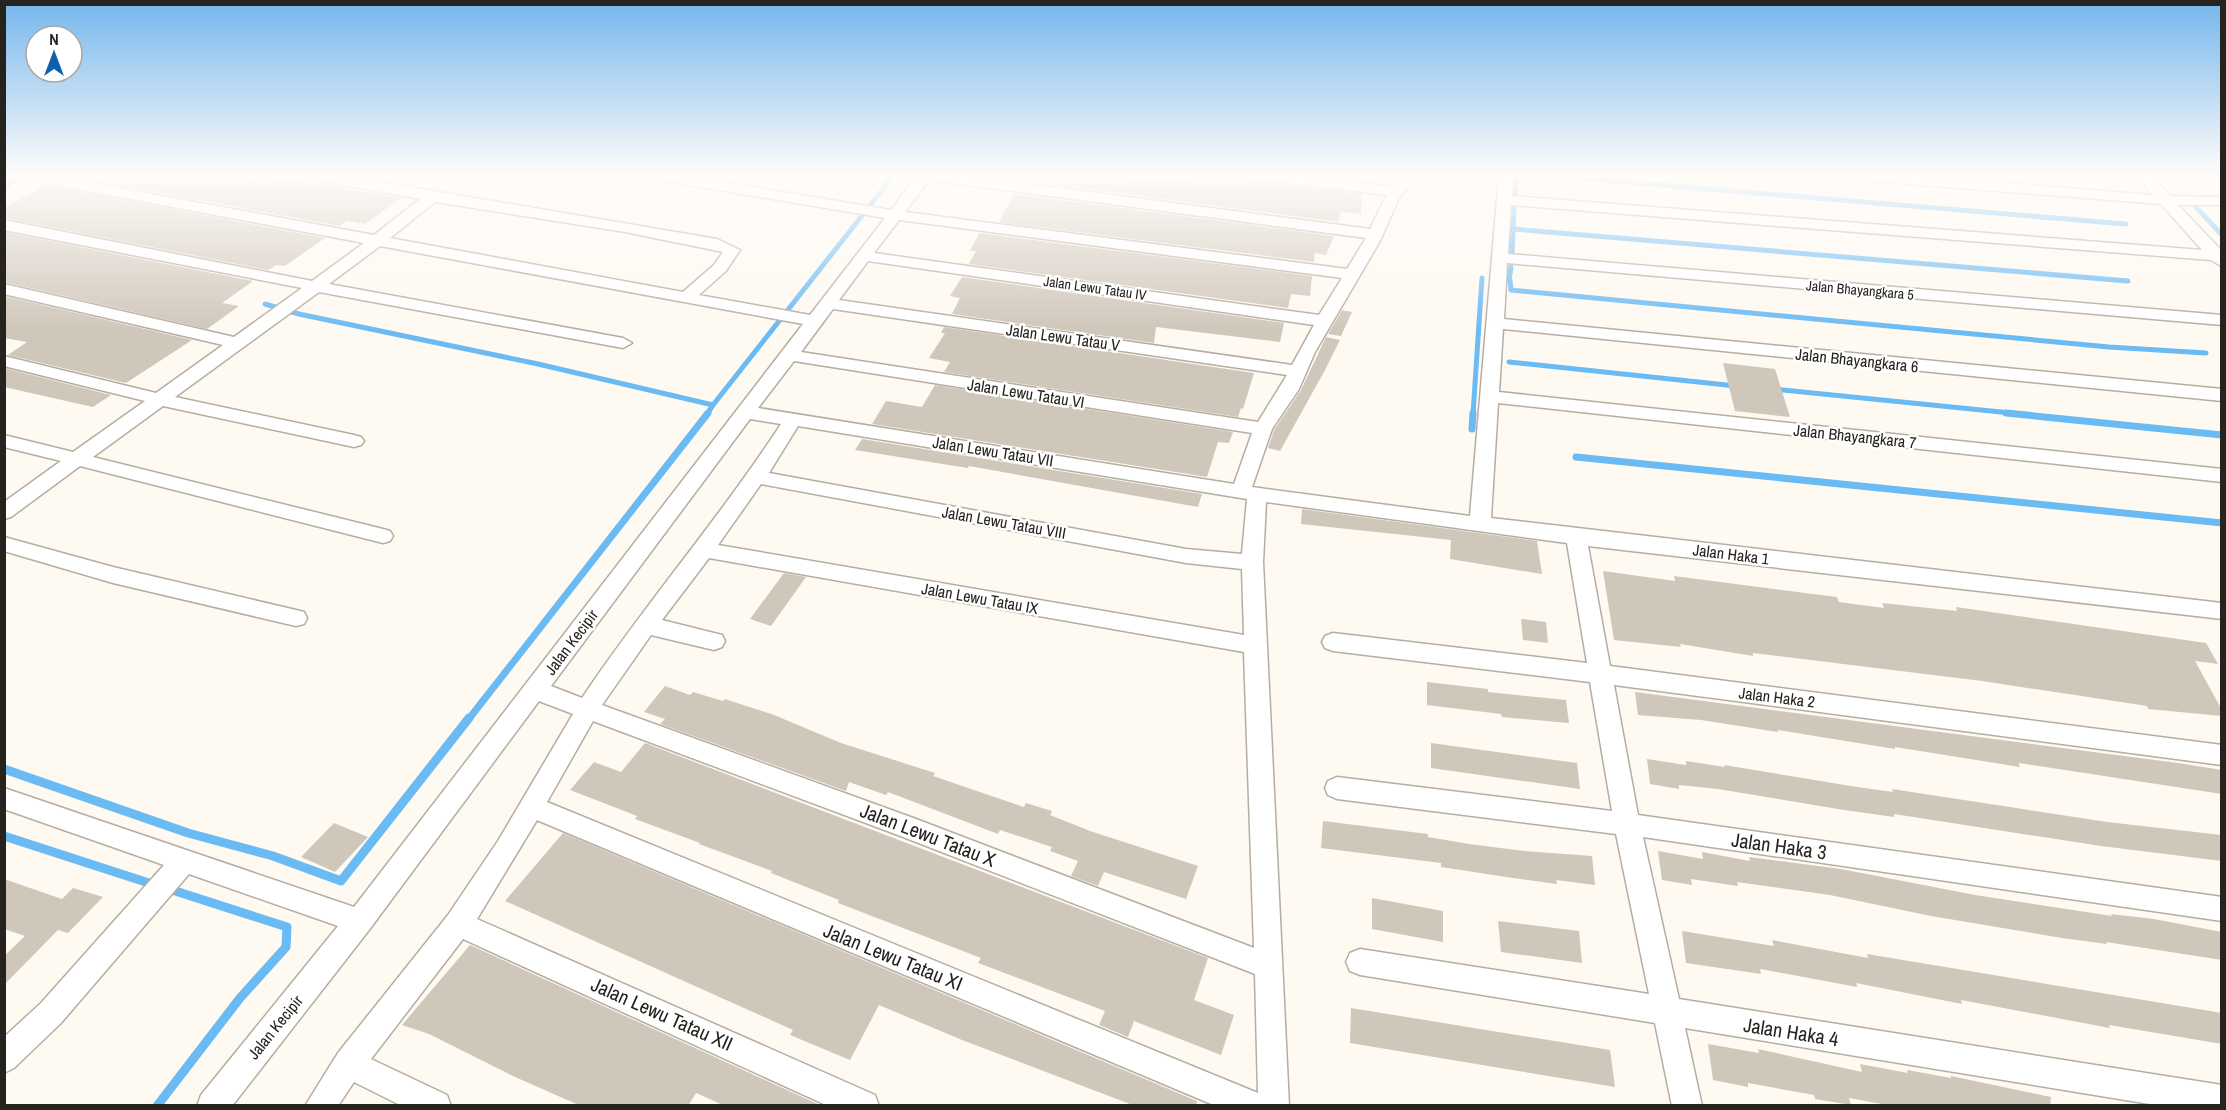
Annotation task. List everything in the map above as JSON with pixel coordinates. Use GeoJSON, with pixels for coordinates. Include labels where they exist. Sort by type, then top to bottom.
{"type":"FeatureCollection","features":[{"type":"Feature","properties":{"kind":"street"},"geometry":{"type":"LineString","coordinates":[[13,227],[314,286],[623,343]]}},
{"type":"Feature","properties":{"kind":"street","name":"Jalan Lewu Tatau V"},"geometry":{"type":"LineString","coordinates":[[300,227],[687,297],[805,314],[1298,371]]}},
{"type":"Feature","properties":{"kind":"street"},"geometry":{"type":"LineString","coordinates":[[4,512],[394,227]]}},
{"type":"Feature","properties":{"kind":"street"},"geometry":{"type":"LineString","coordinates":[[623,227],[717,244],[732,250],[720,268],[687,297]]}},
{"type":"Feature","properties":{"kind":"street","name":"Jalan Kecipir"},"geometry":{"type":"LineString","coordinates":[[212,1106],[359,921],[789,355],[805,314],[864,256],[873,227]]}},
{"type":"Feature","properties":{"kind":"street"},"geometry":{"type":"LineString","coordinates":[[997,227],[1351,274]]}},
{"type":"Feature","properties":{"kind":"street"},"geometry":{"type":"LineString","coordinates":[[1319,227],[1374,234]]}},
{"type":"Feature","properties":{"kind":"street"},"geometry":{"type":"LineString","coordinates":[[1274,1106],[1249,493],[1263,429],[1378,227]]}},
{"type":"Feature","properties":{"kind":"street"},"geometry":{"type":"LineString","coordinates":[[1480,523],[1501,227]]}},
{"type":"Feature","properties":{"kind":"street"},"geometry":{"type":"LineString","coordinates":[[1834,227],[2220,258]]}},
{"type":"Feature","properties":{"kind":"street"},"geometry":{"type":"LineString","coordinates":[[2190,227],[2220,258]]}},
{"type":"Feature","properties":{"kind":"street","name":"Jalan Lewu Tatau IV"},"geometry":{"type":"LineString","coordinates":[[864,256],[1325,321]]}},
{"type":"Feature","properties":{"kind":"street","name":"Jalan Bhayangkara 5"},"geometry":{"type":"LineString","coordinates":[[1499,258],[2222,321]]}},
{"type":"Feature","properties":{"kind":"street"},"geometry":{"type":"LineString","coordinates":[[4,290],[237,343]]}},
{"type":"Feature","properties":{"kind":"street","name":"Jalan Bhayangkara 6"},"geometry":{"type":"LineString","coordinates":[[1493,323],[2222,395]]}},
{"type":"Feature","properties":{"kind":"street","name":"Jalan Lewu Tatau VI"},"geometry":{"type":"LineString","coordinates":[[789,355],[1263,429]]}},
{"type":"Feature","properties":{"kind":"street"},"geometry":{"type":"LineString","coordinates":[[4,361],[159,399],[354,441]]}},
{"type":"Feature","properties":{"kind":"street","name":"Jalan Bhayangkara 7"},"geometry":{"type":"LineString","coordinates":[[1488,396],[2222,476]]}},
{"type":"Feature","properties":{"kind":"street","name":"Jalan Lewu Tatau VII"},"geometry":{"type":"LineString","coordinates":[[744,412],[1249,493]]}},
{"type":"Feature","properties":{"kind":"street"},"geometry":{"type":"LineString","coordinates":[[320,1106],[349,1064],[458,924],[532,807],[588,708],[646,625],[704,550],[736,499],[756,477],[793,419]]}},
{"type":"Feature","properties":{"kind":"street"},"geometry":{"type":"LineString","coordinates":[[4,441],[383,536]]}},
{"type":"Feature","properties":{"kind":"street","name":"Jalan Lewu Tatau VIII"},"geometry":{"type":"LineString","coordinates":[[756,477],[1083,535],[1186,556],[1252,562]]}},
{"type":"Feature","properties":{"kind":"street","name":"Jalan Haka 1"},"geometry":{"type":"LineString","coordinates":[[1249,493],[1576,537],[2222,610]]}},
{"type":"Feature","properties":{"kind":"street"},"geometry":{"type":"LineString","coordinates":[[1576,537],[1627,824],[1687,1106]]}},
{"type":"Feature","properties":{"kind":"street"},"geometry":{"type":"LineString","coordinates":[[4,544],[113,575],[296,618]]}},
{"type":"Feature","properties":{"kind":"street","name":"Jalan Lewu Tatau IX"},"geometry":{"type":"LineString","coordinates":[[704,550],[1255,645]]}},
{"type":"Feature","properties":{"kind":"street"},"geometry":{"type":"LineString","coordinates":[[646,625],[714,640]]}},
{"type":"Feature","properties":{"kind":"street","name":"Jalan Haka 2"},"geometry":{"type":"LineString","coordinates":[[1333,642],[1602,674],[2222,755]]}},
{"type":"Feature","properties":{"kind":"street","name":"Jalan Lewu Tatau X"},"geometry":{"type":"LineString","coordinates":[[534,690],[908,827],[1267,966]]}},
{"type":"Feature","properties":{"kind":"street","name":"Jalan Haka 3"},"geometry":{"type":"LineString","coordinates":[[1337,788],[1627,824],[2222,909]]}},
{"type":"Feature","properties":{"kind":"street"},"geometry":{"type":"LineString","coordinates":[[4,798],[180,867],[359,921]]}},
{"type":"Feature","properties":{"kind":"street","name":"Jalan Lewu Tatau XI"},"geometry":{"type":"LineString","coordinates":[[532,807],[1254,1106]]}},
{"type":"Feature","properties":{"kind":"street"},"geometry":{"type":"LineString","coordinates":[[6,1055],[51,1013],[180,867]]}},
{"type":"Feature","properties":{"kind":"street","name":"Jalan Lewu Tatau XII"},"geometry":{"type":"LineString","coordinates":[[458,924],[864,1106]]}},
{"type":"Feature","properties":{"kind":"street","name":"Jalan Haka 4"},"geometry":{"type":"LineString","coordinates":[[1360,962],[2222,1100]]}},
{"type":"Feature","properties":{"kind":"street"},"geometry":{"type":"LineString","coordinates":[[349,1064],[436,1106]]}},
{"type":"Feature","properties":{"kind":"building"},"geometry":{"type":"Polygon","coordinates":[[[49,227],[266,227],[325,238],[285,266],[276,265],[268,270],[49,227]]]}},
{"type":"Feature","properties":{"kind":"building"},"geometry":{"type":"Polygon","coordinates":[[[1037,227],[1264,227],[1334,236],[1326,255],[1315,253],[1314,262],[1037,227]]]}},
{"type":"Feature","properties":{"kind":"building"},"geometry":{"type":"Polygon","coordinates":[[[4,232],[253,281],[222,303],[239,306],[207,329],[4,282],[4,232]]]}},
{"type":"Feature","properties":{"kind":"building"},"geometry":{"type":"Polygon","coordinates":[[[979,233],[1312,276],[1310,296],[1291,294],[1288,308],[969,264],[976,251],[970,251],[979,233]]]}},
{"type":"Feature","properties":{"kind":"building"},"geometry":{"type":"Polygon","coordinates":[[[962,277],[1284,323],[1280,342],[1156,327],[1154,343],[952,314],[960,298],[950,296],[962,277]]]}},
{"type":"Feature","properties":{"kind":"building"},"geometry":{"type":"Polygon","coordinates":[[[4,296],[192,340],[126,383],[8,355],[27,342],[4,338],[4,296]]]}},
{"type":"Feature","properties":{"kind":"building"},"geometry":{"type":"Polygon","coordinates":[[[1342,310],[1352,312],[1341,336],[1328,334],[1342,310]]]}},
{"type":"Feature","properties":{"kind":"building"},"geometry":{"type":"Polygon","coordinates":[[[944,327],[1254,373],[1243,409],[1241,408],[1238,417],[944,372],[950,362],[929,358],[945,333],[941,333],[944,327]]]}},
{"type":"Feature","properties":{"kind":"building"},"geometry":{"type":"Polygon","coordinates":[[[1326,337],[1340,340],[1325,370],[1280,451],[1268,448],[1274,430],[1301,390],[1326,337]]]}},
{"type":"Feature","properties":{"kind":"building"},"geometry":{"type":"Polygon","coordinates":[[[1723,363],[1775,369],[1790,417],[1735,411],[1723,363]]]}},
{"type":"Feature","properties":{"kind":"building"},"geometry":{"type":"Polygon","coordinates":[[[4,368],[111,395],[93,407],[4,387],[4,368]]]}},
{"type":"Feature","properties":{"kind":"building"},"geometry":{"type":"Polygon","coordinates":[[[935,385],[1233,432],[1229,443],[1218,442],[1207,477],[872,424],[886,401],[922,407],[935,385]]]}},
{"type":"Feature","properties":{"kind":"building"},"geometry":{"type":"Polygon","coordinates":[[[862,439],[1202,494],[1198,507],[969,466],[968,468],[855,450],[862,439]]]}},
{"type":"Feature","properties":{"kind":"building"},"geometry":{"type":"Polygon","coordinates":[[[1302,509],[1537,541],[1542,574],[1450,559],[1451,540],[1301,524],[1302,509]]]}},
{"type":"Feature","properties":{"kind":"building"},"geometry":{"type":"Polygon","coordinates":[[[1603,571],[1675,581],[1674,576],[1837,597],[1839,602],[1884,608],[1882,603],[1957,611],[1956,607],[2206,643],[2218,664],[2195,661],[2222,710],[2222,716],[2148,709],[2147,706],[1982,681],[1753,653],[1753,656],[1680,644],[1681,647],[1614,640],[1603,571]]]}},
{"type":"Feature","properties":{"kind":"building"},"geometry":{"type":"Polygon","coordinates":[[[784,573],[806,577],[771,626],[750,619],[784,573]]]}},
{"type":"Feature","properties":{"kind":"building"},"geometry":{"type":"Polygon","coordinates":[[[1521,619],[1546,622],[1548,643],[1523,640],[1521,619]]]}},
{"type":"Feature","properties":{"kind":"building"},"geometry":{"type":"Polygon","coordinates":[[[1427,682],[1488,689],[1488,692],[1566,700],[1569,723],[1502,717],[1501,714],[1427,705],[1427,682]]]}},
{"type":"Feature","properties":{"kind":"building"},"geometry":{"type":"Polygon","coordinates":[[[665,686],[690,695],[693,692],[723,701],[725,699],[774,715],[841,743],[935,773],[933,776],[1024,807],[1026,803],[1052,811],[1050,815],[1090,831],[1198,866],[1186,899],[1104,872],[1098,886],[1071,876],[1078,861],[1050,851],[1052,847],[1000,830],[998,834],[888,792],[886,795],[849,782],[846,791],[660,724],[665,719],[644,712],[665,686]]]}},
{"type":"Feature","properties":{"kind":"building"},"geometry":{"type":"Polygon","coordinates":[[[1635,692],[2222,770],[2222,794],[2019,763],[2020,767],[1895,747],[1895,749],[1778,730],[1778,732],[1701,720],[1638,715],[1635,692]]]}},
{"type":"Feature","properties":{"kind":"building"},"geometry":{"type":"Polygon","coordinates":[[[645,743],[1208,958],[1194,1000],[1234,1015],[1221,1055],[1134,1021],[1128,1037],[1099,1025],[1105,1011],[978,963],[981,958],[838,903],[839,900],[771,873],[772,871],[635,819],[637,816],[570,790],[594,762],[621,772],[645,743]]]}},
{"type":"Feature","properties":{"kind":"building"},"geometry":{"type":"Polygon","coordinates":[[[1431,743],[1577,763],[1580,789],[1431,768],[1431,743]]]}},
{"type":"Feature","properties":{"kind":"building"},"geometry":{"type":"Polygon","coordinates":[[[1647,759],[1686,765],[1686,761],[1725,767],[1724,765],[1857,787],[1893,792],[1892,789],[2107,822],[2222,835],[2222,861],[2101,846],[1894,814],[1894,817],[1844,810],[1718,789],[1679,785],[1679,789],[1650,784],[1647,759]]]}},
{"type":"Feature","properties":{"kind":"building"},"geometry":{"type":"Polygon","coordinates":[[[1323,821],[1428,834],[1428,837],[1469,844],[1592,856],[1595,885],[1556,880],[1557,884],[1441,867],[1441,863],[1321,848],[1323,821]]]}},
{"type":"Feature","properties":{"kind":"building"},"geometry":{"type":"Polygon","coordinates":[[[334,823],[368,837],[335,872],[301,857],[334,823]]]}},
{"type":"Feature","properties":{"kind":"building"},"geometry":{"type":"Polygon","coordinates":[[[563,833],[1197,1101],[1196,1106],[1135,1106],[962,1040],[879,1005],[850,1060],[790,1035],[793,1030],[505,901],[563,833]]]}},
{"type":"Feature","properties":{"kind":"building"},"geometry":{"type":"Polygon","coordinates":[[[1658,851],[1703,859],[1702,852],[1750,861],[1749,857],[1841,869],[1975,895],[2112,916],[2111,914],[2154,919],[2222,932],[2222,960],[2106,942],[2107,944],[2062,938],[1931,916],[1830,895],[1737,882],[1738,886],[1691,879],[1692,885],[1662,880],[1658,851]]]}},
{"type":"Feature","properties":{"kind":"building"},"geometry":{"type":"Polygon","coordinates":[[[4,879],[62,899],[73,888],[103,897],[68,933],[58,930],[4,985],[4,956],[25,936],[4,929],[4,879]]]}},
{"type":"Feature","properties":{"kind":"building"},"geometry":{"type":"Polygon","coordinates":[[[1372,898],[1443,911],[1443,942],[1372,929],[1372,898]]]}},
{"type":"Feature","properties":{"kind":"building"},"geometry":{"type":"Polygon","coordinates":[[[1498,921],[1579,931],[1582,963],[1501,952],[1498,921]]]}},
{"type":"Feature","properties":{"kind":"building"},"geometry":{"type":"Polygon","coordinates":[[[1682,931],[1774,946],[1772,940],[1868,958],[1867,954],[2222,1013],[2222,1044],[2109,1025],[2110,1028],[1961,1000],[1962,1004],[1856,983],[1857,987],[1760,969],[1761,974],[1686,963],[1682,931]]]}},
{"type":"Feature","properties":{"kind":"building"},"geometry":{"type":"Polygon","coordinates":[[[470,945],[822,1106],[725,1106],[696,1093],[688,1106],[581,1106],[515,1077],[429,1034],[402,1025],[470,945]]]}},
{"type":"Feature","properties":{"kind":"building"},"geometry":{"type":"Polygon","coordinates":[[[1351,1008],[1610,1050],[1615,1087],[1350,1043],[1351,1008]]]}},
{"type":"Feature","properties":{"kind":"building"},"geometry":{"type":"Polygon","coordinates":[[[1708,1044],[1759,1053],[1758,1049],[1862,1072],[1860,1064],[1908,1073],[1907,1070],[1951,1078],[1951,1076],[2051,1097],[2050,1106],[1893,1106],[1849,1098],[1851,1105],[1815,1099],[1814,1095],[1748,1083],[1748,1087],[1713,1080],[1708,1044]]]}},
{"type":"Feature","properties":{"kind":"waterway"},"geometry":{"type":"LineString","coordinates":[[713,405],[853,227]]}},
{"type":"Feature","properties":{"kind":"waterway"},"geometry":{"type":"LineString","coordinates":[[2214,227],[2222,235]]}},
{"type":"Feature","properties":{"kind":"waterway"},"geometry":{"type":"LineString","coordinates":[[1512,252],[1513,229]]}},
{"type":"Feature","properties":{"kind":"waterway"},"geometry":{"type":"LineString","coordinates":[[1513,229],[2128,281]]}},
{"type":"Feature","properties":{"kind":"waterway"},"geometry":{"type":"LineString","coordinates":[[1509,280],[1511,267]]}},
{"type":"Feature","properties":{"kind":"waterway"},"geometry":{"type":"LineString","coordinates":[[1473,414],[1482,278]]}},
{"type":"Feature","properties":{"kind":"waterway"},"geometry":{"type":"LineString","coordinates":[[1510,280],[1511,290],[2109,347],[2206,353]]}},
{"type":"Feature","properties":{"kind":"waterway"},"geometry":{"type":"LineString","coordinates":[[265,304],[299,314],[538,364],[713,405]]}},
{"type":"Feature","properties":{"kind":"waterway"},"geometry":{"type":"LineString","coordinates":[[1509,362],[1736,386]]}},
{"type":"Feature","properties":{"kind":"waterway"},"geometry":{"type":"LineString","coordinates":[[1774,389],[2021,414]]}},
{"type":"Feature","properties":{"kind":"waterway"},"geometry":{"type":"LineString","coordinates":[[707,414],[713,405]]}},
{"type":"Feature","properties":{"kind":"waterway"},"geometry":{"type":"LineString","coordinates":[[468,720],[708,413]]}},
{"type":"Feature","properties":{"kind":"waterway"},"geometry":{"type":"LineString","coordinates":[[1472,429],[1473,413]]}},
{"type":"Feature","properties":{"kind":"waterway"},"geometry":{"type":"LineString","coordinates":[[2006,413],[2222,435]]}},
{"type":"Feature","properties":{"kind":"waterway"},"geometry":{"type":"LineString","coordinates":[[1576,457],[2222,523]]}},
{"type":"Feature","properties":{"kind":"waterway"},"geometry":{"type":"LineString","coordinates":[[4,769],[188,833],[273,856],[341,881],[469,718]]}},
{"type":"Feature","properties":{"kind":"waterway"},"geometry":{"type":"LineString","coordinates":[[4,836],[155,885]]}},
{"type":"Feature","properties":{"kind":"waterway"},"geometry":{"type":"LineString","coordinates":[[157,1106],[240,998],[286,947],[287,927],[166,888]]}}]}
